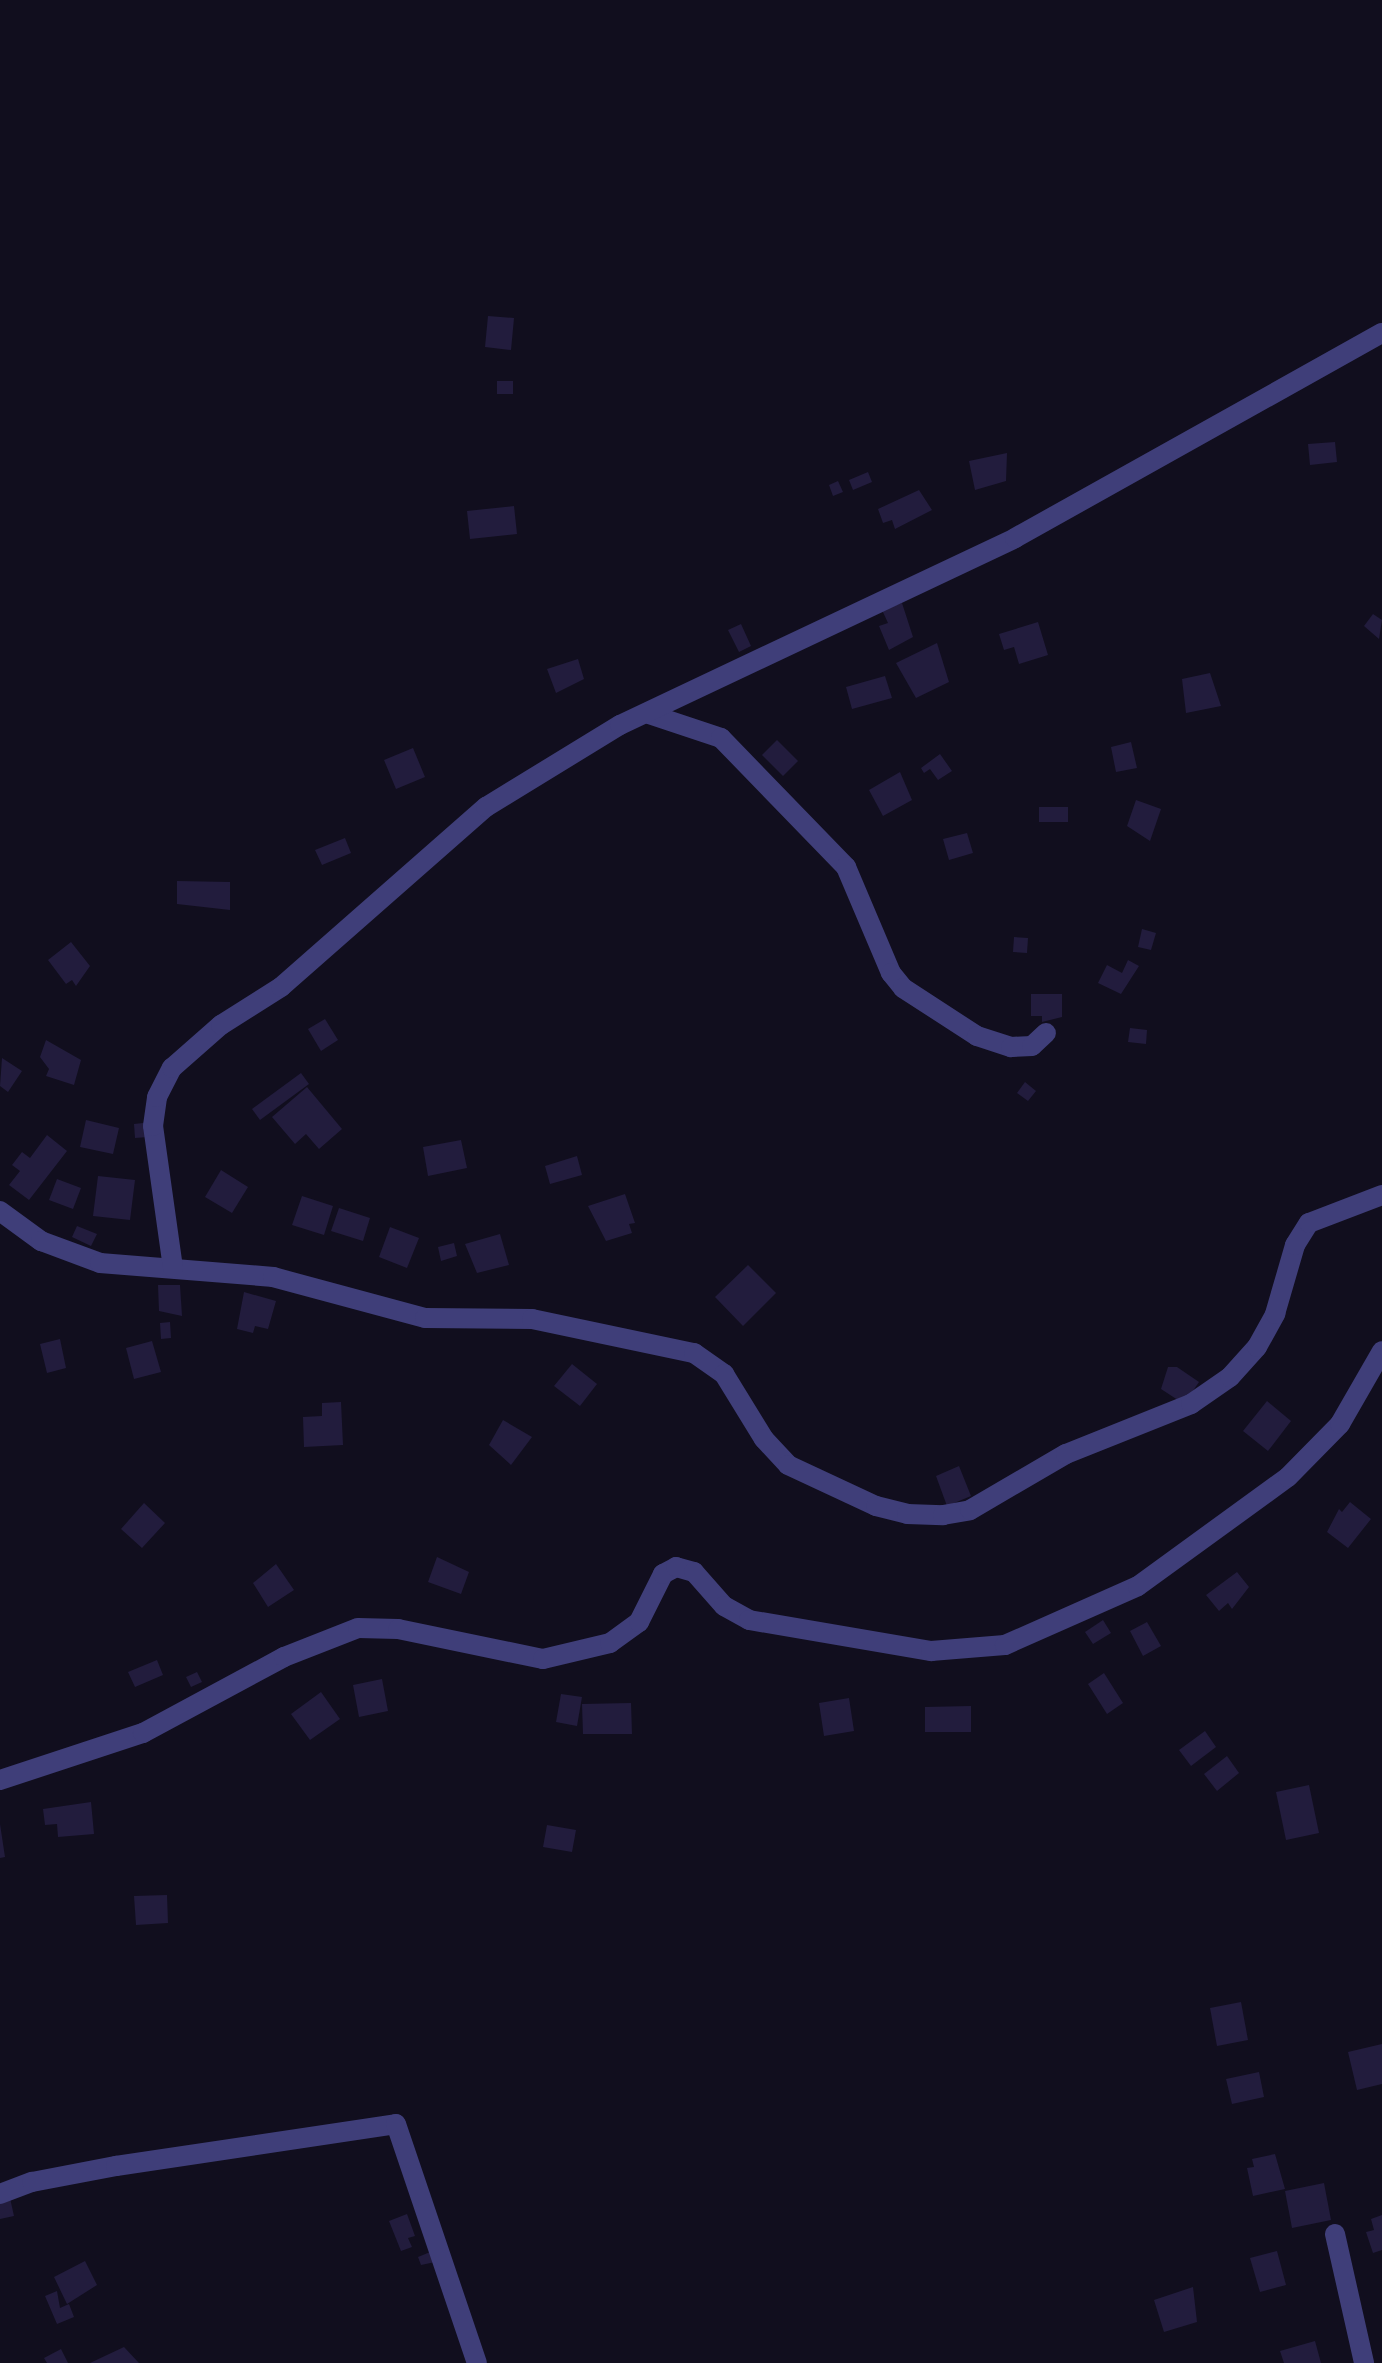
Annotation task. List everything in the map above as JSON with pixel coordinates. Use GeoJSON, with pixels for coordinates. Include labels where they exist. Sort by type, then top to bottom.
{"type":"FeatureCollection","features":[{"type":"Feature","properties":{"kind":"street"},"geometry":{"type":"LineString","coordinates":[[173,1268],[153,1126],[157,1097],[172,1068],[221,1025],[281,987],[486,807],[568,755],[1015,538],[1382,333]]}},
{"type":"Feature","properties":{"kind":"street"},"geometry":{"type":"LineString","coordinates":[[649,714],[721,738],[846,867],[891,973],[903,988],[977,1036],[1011,1047],[1032,1046],[1046,1033]]}},
{"type":"Feature","properties":{"kind":"street"},"geometry":{"type":"LineString","coordinates":[[0,1211],[41,1241],[81,1258],[121,1267],[173,1268],[273,1277],[425,1318],[532,1319],[694,1353],[724,1374],[764,1439],[788,1465],[876,1506],[907,1514],[943,1515],[970,1510],[1066,1454],[1191,1404],[1230,1377],[1257,1347],[1275,1314],[1295,1245],[1309,1223],[1382,1195]]}},
{"type":"Feature","properties":{"kind":"street"},"geometry":{"type":"LineString","coordinates":[[0,1780],[143,1733],[284,1657],[358,1628],[398,1629],[543,1659],[610,1643],[639,1622],[663,1574],[676,1567],[694,1572],[724,1606],[749,1620],[931,1651],[1005,1645],[1138,1586],[1288,1477],[1340,1424],[1382,1351]]}},
{"type":"Feature","properties":{"kind":"street"},"geometry":{"type":"LineString","coordinates":[[0,2194],[32,2182],[116,2166],[396,2124],[477,2363]]}},
{"type":"Feature","properties":{"kind":"street"},"geometry":{"type":"LineString","coordinates":[[1335,2234],[1364,2363]]}},
{"type":"Feature","properties":{"kind":"building"},"geometry":{"type":"Polygon","coordinates":[[[488,316],[514,318],[511,350],[485,347],[488,316]]]}},
{"type":"Feature","properties":{"kind":"building"},"geometry":{"type":"Polygon","coordinates":[[[497,381],[513,381],[513,394],[497,394],[497,381]]]}},
{"type":"Feature","properties":{"kind":"building"},"geometry":{"type":"Polygon","coordinates":[[[1335,442],[1337,462],[1310,465],[1308,444],[1335,442]]]}},
{"type":"Feature","properties":{"kind":"building"},"geometry":{"type":"Polygon","coordinates":[[[1007,453],[1006,481],[975,490],[969,461],[1007,453]]]}},
{"type":"Feature","properties":{"kind":"building"},"geometry":{"type":"Polygon","coordinates":[[[868,472],[872,482],[853,490],[849,480],[868,472]]]}},
{"type":"Feature","properties":{"kind":"building"},"geometry":{"type":"Polygon","coordinates":[[[838,481],[843,492],[833,496],[829,485],[838,481]]]}},
{"type":"Feature","properties":{"kind":"building"},"geometry":{"type":"Polygon","coordinates":[[[919,490],[932,510],[895,529],[892,520],[883,523],[878,509],[919,490]]]}},
{"type":"Feature","properties":{"kind":"building"},"geometry":{"type":"Polygon","coordinates":[[[514,506],[517,534],[470,539],[467,511],[514,506]]]}},
{"type":"Feature","properties":{"kind":"building"},"geometry":{"type":"Polygon","coordinates":[[[902,603],[913,637],[889,650],[879,626],[888,623],[882,610],[902,603]]]}},
{"type":"Feature","properties":{"kind":"building"},"geometry":{"type":"Polygon","coordinates":[[[1373,614],[1382,620],[1379,639],[1364,626],[1373,614]]]}},
{"type":"Feature","properties":{"kind":"building"},"geometry":{"type":"Polygon","coordinates":[[[1038,622],[1048,655],[1019,664],[1014,647],[1004,650],[999,634],[1038,622]]]}},
{"type":"Feature","properties":{"kind":"building"},"geometry":{"type":"Polygon","coordinates":[[[741,624],[751,646],[739,652],[728,630],[741,624]]]}},
{"type":"Feature","properties":{"kind":"building"},"geometry":{"type":"Polygon","coordinates":[[[937,643],[949,682],[916,698],[896,663],[937,643]]]}},
{"type":"Feature","properties":{"kind":"building"},"geometry":{"type":"Polygon","coordinates":[[[578,659],[584,679],[556,693],[547,669],[578,659]]]}},
{"type":"Feature","properties":{"kind":"building"},"geometry":{"type":"Polygon","coordinates":[[[1210,673],[1221,706],[1186,713],[1182,679],[1210,673]]]}},
{"type":"Feature","properties":{"kind":"building"},"geometry":{"type":"Polygon","coordinates":[[[885,676],[892,698],[852,709],[846,687],[885,676]]]}},
{"type":"Feature","properties":{"kind":"building"},"geometry":{"type":"Polygon","coordinates":[[[777,740],[798,761],[783,776],[762,755],[777,740]]]}},
{"type":"Feature","properties":{"kind":"building"},"geometry":{"type":"Polygon","coordinates":[[[1131,742],[1137,768],[1116,772],[1111,747],[1131,742]]]}},
{"type":"Feature","properties":{"kind":"building"},"geometry":{"type":"Polygon","coordinates":[[[413,748],[425,777],[396,789],[384,760],[413,748]]]}},
{"type":"Feature","properties":{"kind":"building"},"geometry":{"type":"Polygon","coordinates":[[[940,754],[952,771],[938,780],[930,769],[924,773],[921,768],[940,754]]]}},
{"type":"Feature","properties":{"kind":"building"},"geometry":{"type":"Polygon","coordinates":[[[900,772],[912,800],[883,816],[869,790],[900,772]]]}},
{"type":"Feature","properties":{"kind":"building"},"geometry":{"type":"Polygon","coordinates":[[[1136,800],[1161,809],[1150,841],[1127,826],[1136,800]]]}},
{"type":"Feature","properties":{"kind":"building"},"geometry":{"type":"Polygon","coordinates":[[[1039,807],[1068,807],[1068,822],[1039,822],[1039,807]]]}},
{"type":"Feature","properties":{"kind":"building"},"geometry":{"type":"Polygon","coordinates":[[[967,833],[973,853],[949,860],[943,839],[967,833]]]}},
{"type":"Feature","properties":{"kind":"building"},"geometry":{"type":"Polygon","coordinates":[[[345,838],[351,853],[322,865],[315,850],[345,838]]]}},
{"type":"Feature","properties":{"kind":"building"},"geometry":{"type":"Polygon","coordinates":[[[177,881],[230,882],[230,910],[177,904],[177,881]]]}},
{"type":"Feature","properties":{"kind":"building"},"geometry":{"type":"Polygon","coordinates":[[[1142,929],[1156,933],[1151,950],[1138,947],[1142,929]]]}},
{"type":"Feature","properties":{"kind":"building"},"geometry":{"type":"Polygon","coordinates":[[[1014,937],[1028,938],[1027,953],[1013,952],[1014,937]]]}},
{"type":"Feature","properties":{"kind":"building"},"geometry":{"type":"Polygon","coordinates":[[[71,942],[90,966],[76,986],[72,980],[66,984],[48,960],[71,942]]]}},
{"type":"Feature","properties":{"kind":"building"},"geometry":{"type":"Polygon","coordinates":[[[1128,960],[1139,966],[1121,994],[1098,983],[1107,965],[1122,973],[1128,960]]]}},
{"type":"Feature","properties":{"kind":"building"},"geometry":{"type":"Polygon","coordinates":[[[1031,994],[1062,994],[1062,1017],[1042,1022],[1042,1016],[1031,1016],[1031,994]]]}},
{"type":"Feature","properties":{"kind":"building"},"geometry":{"type":"Polygon","coordinates":[[[325,1019],[338,1040],[321,1051],[308,1029],[325,1019]]]}},
{"type":"Feature","properties":{"kind":"building"},"geometry":{"type":"Polygon","coordinates":[[[1130,1028],[1147,1030],[1146,1044],[1128,1042],[1130,1028]]]}},
{"type":"Feature","properties":{"kind":"building"},"geometry":{"type":"Polygon","coordinates":[[[46,1040],[81,1060],[74,1085],[46,1076],[49,1069],[40,1057],[46,1040]]]}},
{"type":"Feature","properties":{"kind":"building"},"geometry":{"type":"Polygon","coordinates":[[[2,1058],[22,1071],[8,1092],[0,1086],[2,1058]]]}},
{"type":"Feature","properties":{"kind":"building"},"geometry":{"type":"Polygon","coordinates":[[[301,1073],[309,1084],[260,1120],[252,1109],[301,1073]]]}},
{"type":"Feature","properties":{"kind":"building"},"geometry":{"type":"Polygon","coordinates":[[[1025,1082],[1036,1091],[1028,1101],[1017,1093],[1025,1082]]]}},
{"type":"Feature","properties":{"kind":"building"},"geometry":{"type":"Polygon","coordinates":[[[307,1087],[342,1129],[319,1149],[306,1134],[295,1144],[272,1117],[307,1087]]]}},
{"type":"Feature","properties":{"kind":"building"},"geometry":{"type":"Polygon","coordinates":[[[86,1120],[119,1128],[113,1154],[80,1147],[86,1120]]]}},
{"type":"Feature","properties":{"kind":"building"},"geometry":{"type":"Polygon","coordinates":[[[143,1123],[148,1137],[135,1138],[134,1124],[143,1123]]]}},
{"type":"Feature","properties":{"kind":"building"},"geometry":{"type":"Polygon","coordinates":[[[47,1135],[67,1151],[29,1200],[9,1185],[20,1171],[12,1165],[22,1152],[30,1158],[47,1135]]]}},
{"type":"Feature","properties":{"kind":"building"},"geometry":{"type":"Polygon","coordinates":[[[461,1140],[467,1168],[428,1176],[423,1147],[461,1140]]]}},
{"type":"Feature","properties":{"kind":"building"},"geometry":{"type":"Polygon","coordinates":[[[577,1156],[582,1175],[550,1184],[545,1166],[577,1156]]]}},
{"type":"Feature","properties":{"kind":"building"},"geometry":{"type":"Polygon","coordinates":[[[221,1170],[248,1187],[232,1213],[205,1197],[221,1170]]]}},
{"type":"Feature","properties":{"kind":"building"},"geometry":{"type":"Polygon","coordinates":[[[98,1176],[135,1180],[130,1220],[93,1216],[98,1176]]]}},
{"type":"Feature","properties":{"kind":"building"},"geometry":{"type":"Polygon","coordinates":[[[57,1179],[81,1188],[73,1209],[49,1200],[57,1179]]]}},
{"type":"Feature","properties":{"kind":"building"},"geometry":{"type":"Polygon","coordinates":[[[625,1194],[635,1223],[629,1224],[632,1233],[606,1241],[588,1206],[625,1194]]]}},
{"type":"Feature","properties":{"kind":"building"},"geometry":{"type":"Polygon","coordinates":[[[302,1196],[333,1206],[324,1235],[292,1225],[302,1196]]]}},
{"type":"Feature","properties":{"kind":"building"},"geometry":{"type":"Polygon","coordinates":[[[339,1208],[370,1218],[363,1241],[331,1231],[339,1208]]]}},
{"type":"Feature","properties":{"kind":"building"},"geometry":{"type":"Polygon","coordinates":[[[77,1226],[97,1234],[91,1246],[72,1237],[77,1226]]]}},
{"type":"Feature","properties":{"kind":"building"},"geometry":{"type":"Polygon","coordinates":[[[390,1227],[419,1238],[407,1268],[379,1257],[390,1227]]]}},
{"type":"Feature","properties":{"kind":"building"},"geometry":{"type":"Polygon","coordinates":[[[500,1234],[509,1265],[477,1273],[465,1244],[500,1234]]]}},
{"type":"Feature","properties":{"kind":"building"},"geometry":{"type":"Polygon","coordinates":[[[454,1243],[457,1256],[441,1261],[438,1247],[454,1243]]]}},
{"type":"Feature","properties":{"kind":"building"},"geometry":{"type":"Polygon","coordinates":[[[748,1265],[776,1293],[743,1326],[715,1297],[748,1265]]]}},
{"type":"Feature","properties":{"kind":"building"},"geometry":{"type":"Polygon","coordinates":[[[158,1285],[180,1285],[182,1316],[159,1311],[158,1285]]]}},
{"type":"Feature","properties":{"kind":"building"},"geometry":{"type":"Polygon","coordinates":[[[244,1292],[276,1301],[268,1329],[255,1326],[253,1333],[237,1329],[244,1292]]]}},
{"type":"Feature","properties":{"kind":"building"},"geometry":{"type":"Polygon","coordinates":[[[170,1322],[171,1338],[161,1339],[160,1323],[170,1322]]]}},
{"type":"Feature","properties":{"kind":"building"},"geometry":{"type":"Polygon","coordinates":[[[60,1339],[66,1368],[47,1373],[40,1344],[60,1339]]]}},
{"type":"Feature","properties":{"kind":"building"},"geometry":{"type":"Polygon","coordinates":[[[152,1341],[161,1372],[134,1379],[126,1348],[152,1341]]]}},
{"type":"Feature","properties":{"kind":"building"},"geometry":{"type":"Polygon","coordinates":[[[572,1364],[597,1384],[580,1406],[554,1386],[572,1364]]]}},
{"type":"Feature","properties":{"kind":"building"},"geometry":{"type":"Polygon","coordinates":[[[1168,1367],[1177,1367],[1199,1382],[1184,1404],[1161,1389],[1168,1367]]]}},
{"type":"Feature","properties":{"kind":"building"},"geometry":{"type":"Polygon","coordinates":[[[1267,1401],[1291,1421],[1268,1451],[1243,1431],[1267,1401]]]}},
{"type":"Feature","properties":{"kind":"building"},"geometry":{"type":"Polygon","coordinates":[[[341,1402],[343,1445],[304,1447],[303,1417],[322,1416],[322,1403],[341,1402]]]}},
{"type":"Feature","properties":{"kind":"building"},"geometry":{"type":"Polygon","coordinates":[[[503,1420],[532,1437],[511,1465],[489,1445],[503,1420]]]}},
{"type":"Feature","properties":{"kind":"building"},"geometry":{"type":"Polygon","coordinates":[[[959,1466],[971,1496],[947,1506],[936,1476],[959,1466]]]}},
{"type":"Feature","properties":{"kind":"building"},"geometry":{"type":"Polygon","coordinates":[[[1350,1502],[1371,1519],[1348,1548],[1327,1532],[1339,1509],[1342,1512],[1350,1502]]]}},
{"type":"Feature","properties":{"kind":"building"},"geometry":{"type":"Polygon","coordinates":[[[144,1503],[165,1523],[142,1548],[121,1529],[144,1503]]]}},
{"type":"Feature","properties":{"kind":"building"},"geometry":{"type":"Polygon","coordinates":[[[437,1557],[469,1572],[461,1594],[428,1582],[437,1557]]]}},
{"type":"Feature","properties":{"kind":"building"},"geometry":{"type":"Polygon","coordinates":[[[276,1564],[294,1590],[268,1607],[253,1583],[276,1564]]]}},
{"type":"Feature","properties":{"kind":"building"},"geometry":{"type":"Polygon","coordinates":[[[1237,1572],[1249,1587],[1232,1609],[1228,1603],[1219,1611],[1206,1595],[1237,1572]]]}},
{"type":"Feature","properties":{"kind":"building"},"geometry":{"type":"Polygon","coordinates":[[[1103,1620],[1111,1633],[1093,1644],[1085,1632],[1103,1620]]]}},
{"type":"Feature","properties":{"kind":"building"},"geometry":{"type":"Polygon","coordinates":[[[1147,1622],[1161,1646],[1143,1656],[1130,1631],[1147,1622]]]}},
{"type":"Feature","properties":{"kind":"building"},"geometry":{"type":"Polygon","coordinates":[[[157,1660],[163,1675],[135,1687],[128,1672],[157,1660]]]}},
{"type":"Feature","properties":{"kind":"building"},"geometry":{"type":"Polygon","coordinates":[[[197,1672],[202,1682],[191,1687],[186,1677],[197,1672]]]}},
{"type":"Feature","properties":{"kind":"building"},"geometry":{"type":"Polygon","coordinates":[[[1104,1673],[1123,1703],[1107,1714],[1088,1684],[1104,1673]]]}},
{"type":"Feature","properties":{"kind":"building"},"geometry":{"type":"Polygon","coordinates":[[[382,1679],[388,1711],[359,1717],[353,1685],[382,1679]]]}},
{"type":"Feature","properties":{"kind":"building"},"geometry":{"type":"Polygon","coordinates":[[[321,1692],[340,1719],[310,1740],[291,1714],[321,1692]]]}},
{"type":"Feature","properties":{"kind":"building"},"geometry":{"type":"Polygon","coordinates":[[[561,1694],[582,1697],[577,1726],[556,1722],[561,1694]]]}},
{"type":"Feature","properties":{"kind":"building"},"geometry":{"type":"Polygon","coordinates":[[[849,1698],[854,1731],[824,1736],[819,1703],[849,1698]]]}},
{"type":"Feature","properties":{"kind":"building"},"geometry":{"type":"Polygon","coordinates":[[[631,1703],[632,1734],[583,1734],[582,1704],[631,1703]]]}},
{"type":"Feature","properties":{"kind":"building"},"geometry":{"type":"Polygon","coordinates":[[[971,1706],[971,1732],[925,1732],[925,1707],[971,1706]]]}},
{"type":"Feature","properties":{"kind":"building"},"geometry":{"type":"Polygon","coordinates":[[[1205,1731],[1216,1747],[1191,1766],[1179,1750],[1205,1731]]]}},
{"type":"Feature","properties":{"kind":"building"},"geometry":{"type":"Polygon","coordinates":[[[1227,1756],[1239,1773],[1217,1791],[1204,1774],[1227,1756]]]}},
{"type":"Feature","properties":{"kind":"building"},"geometry":{"type":"Polygon","coordinates":[[[1309,1785],[1319,1833],[1286,1840],[1276,1792],[1309,1785]]]}},
{"type":"Feature","properties":{"kind":"building"},"geometry":{"type":"Polygon","coordinates":[[[91,1802],[94,1834],[58,1837],[57,1824],[45,1825],[43,1809],[91,1802]]]}},
{"type":"Feature","properties":{"kind":"building"},"geometry":{"type":"Polygon","coordinates":[[[0,1824],[5,1857],[0,1858],[0,1824]]]}},
{"type":"Feature","properties":{"kind":"building"},"geometry":{"type":"Polygon","coordinates":[[[547,1825],[576,1830],[572,1852],[543,1847],[547,1825]]]}},
{"type":"Feature","properties":{"kind":"building"},"geometry":{"type":"Polygon","coordinates":[[[167,1895],[168,1923],[136,1925],[134,1896],[167,1895]]]}},
{"type":"Feature","properties":{"kind":"building"},"geometry":{"type":"Polygon","coordinates":[[[1241,2002],[1248,2040],[1217,2046],[1210,2008],[1241,2002]]]}},
{"type":"Feature","properties":{"kind":"building"},"geometry":{"type":"Polygon","coordinates":[[[1382,2044],[1382,2084],[1357,2090],[1348,2052],[1382,2044]]]}},
{"type":"Feature","properties":{"kind":"building"},"geometry":{"type":"Polygon","coordinates":[[[1259,2072],[1264,2097],[1232,2104],[1226,2079],[1259,2072]]]}},
{"type":"Feature","properties":{"kind":"building"},"geometry":{"type":"Polygon","coordinates":[[[1275,2154],[1285,2189],[1253,2196],[1247,2168],[1254,2167],[1252,2159],[1275,2154]]]}},
{"type":"Feature","properties":{"kind":"building"},"geometry":{"type":"Polygon","coordinates":[[[1324,2183],[1331,2220],[1292,2228],[1285,2191],[1324,2183]]]}},
{"type":"Feature","properties":{"kind":"building"},"geometry":{"type":"Polygon","coordinates":[[[10,2198],[14,2216],[0,2219],[0,2200],[10,2198]]]}},
{"type":"Feature","properties":{"kind":"building"},"geometry":{"type":"Polygon","coordinates":[[[407,2214],[415,2236],[408,2238],[412,2247],[401,2251],[389,2221],[407,2214]]]}},
{"type":"Feature","properties":{"kind":"building"},"geometry":{"type":"Polygon","coordinates":[[[1382,2215],[1382,2250],[1373,2253],[1366,2232],[1374,2230],[1371,2219],[1382,2215]]]}},
{"type":"Feature","properties":{"kind":"building"},"geometry":{"type":"Polygon","coordinates":[[[435,2250],[440,2261],[421,2265],[418,2257],[435,2250]]]}},
{"type":"Feature","properties":{"kind":"building"},"geometry":{"type":"Polygon","coordinates":[[[1277,2251],[1286,2285],[1260,2292],[1250,2258],[1277,2251]]]}},
{"type":"Feature","properties":{"kind":"building"},"geometry":{"type":"Polygon","coordinates":[[[85,2261],[97,2285],[67,2304],[54,2277],[85,2261]]]}},
{"type":"Feature","properties":{"kind":"building"},"geometry":{"type":"Polygon","coordinates":[[[1193,2287],[1197,2322],[1164,2332],[1154,2300],[1193,2287]]]}},
{"type":"Feature","properties":{"kind":"building"},"geometry":{"type":"Polygon","coordinates":[[[57,2291],[60,2308],[69,2304],[74,2317],[57,2324],[45,2296],[57,2291]]]}},
{"type":"Feature","properties":{"kind":"building"},"geometry":{"type":"Polygon","coordinates":[[[1315,2341],[1321,2363],[1284,2363],[1280,2351],[1315,2341]]]}},
{"type":"Feature","properties":{"kind":"building"},"geometry":{"type":"Polygon","coordinates":[[[124,2347],[139,2363],[90,2363],[124,2347]]]}},
{"type":"Feature","properties":{"kind":"building"},"geometry":{"type":"Polygon","coordinates":[[[61,2349],[68,2363],[47,2363],[44,2358],[61,2349]]]}}]}
